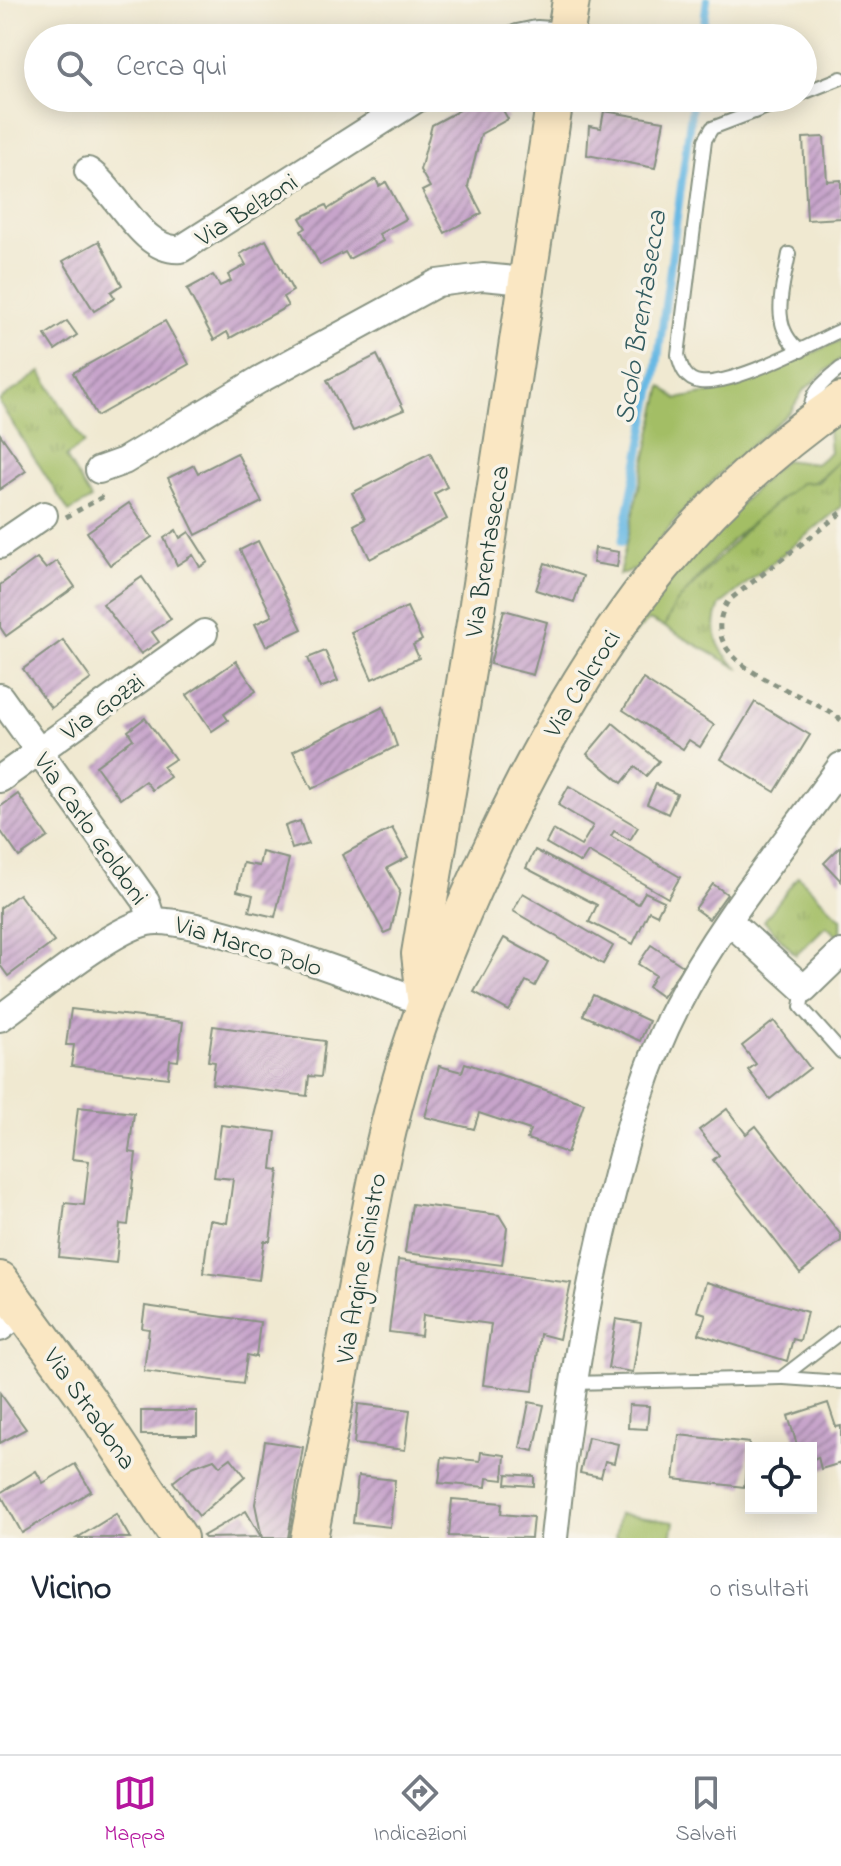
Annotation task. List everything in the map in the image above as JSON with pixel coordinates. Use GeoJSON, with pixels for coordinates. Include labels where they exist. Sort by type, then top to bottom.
{"type":"FeatureCollection","features":[{"type":"Feature","properties":{"kind":"main road"},"geometry":{"type":"LineString","coordinates":[[567,24],[571,0]]}},
{"type":"Feature","properties":{"kind":"main road","name":"Via Brentasecca"},"geometry":{"type":"LineString","coordinates":[[426,1003],[420,954],[476,617],[553,112]]}},
{"type":"Feature","properties":{"kind":"main road","name":"Via Calcroci"},"geometry":{"type":"LineString","coordinates":[[426,1003],[476,881],[527,774],[551,727],[594,658],[642,590],[703,518],[828,410]]}},
{"type":"Feature","properties":{"kind":"main road","name":"Via Argine Sinistro"},"geometry":{"type":"LineString","coordinates":[[309,1538],[379,1162],[426,1003]]}},
{"type":"Feature","properties":{"kind":"main road","name":"Via Stradona"},"geometry":{"type":"LineString","coordinates":[[0,1280],[11,1319],[87,1399],[179,1538]]}},
{"type":"Feature","properties":{"kind":"street","name":"Via Belzoni"},"geometry":{"type":"LineString","coordinates":[[88,171],[102,180],[155,245],[168,250],[181,249],[396,112]]}},
{"type":"Feature","properties":{"kind":"street"},"geometry":{"type":"LineString","coordinates":[[99,470],[124,461],[259,380],[437,283],[483,277],[526,281]]}},
{"type":"Feature","properties":{"kind":"street"},"geometry":{"type":"LineString","coordinates":[[0,545],[44,515]]}},
{"type":"Feature","properties":{"kind":"street","name":"Via Gozzi"},"geometry":{"type":"LineString","coordinates":[[0,779],[204,633]]}},
{"type":"Feature","properties":{"kind":"street","name":"Via Carlo Goldoni"},"geometry":{"type":"LineString","coordinates":[[0,697],[146,901],[152,921]]}},
{"type":"Feature","properties":{"kind":"street"},"geometry":{"type":"LineString","coordinates":[[554,1538],[572,1383],[599,1244],[630,1121],[674,1009],[729,921],[841,766]]}},
{"type":"Feature","properties":{"kind":"street","name":"Via Marco Polo"},"geometry":{"type":"LineString","coordinates":[[0,1018],[113,938],[152,921],[192,926],[426,1003]]}},
{"type":"Feature","properties":{"kind":"street"},"geometry":{"type":"LineString","coordinates":[[729,921],[804,989],[841,953]]}},
{"type":"Feature","properties":{"kind":"lane"},"geometry":{"type":"LineString","coordinates":[[817,87],[841,78]]}},
{"type":"Feature","properties":{"kind":"lane"},"geometry":{"type":"LineString","coordinates":[[754,112],[712,128],[705,140],[678,355],[687,376],[697,382],[736,374],[801,351],[841,330]]}},
{"type":"Feature","properties":{"kind":"lane"},"geometry":{"type":"LineString","coordinates":[[789,254],[781,321],[789,342],[801,351]]}},
{"type":"Feature","properties":{"kind":"lane","name":"Via Calcroci"},"geometry":{"type":"LineString","coordinates":[[828,410],[809,410],[818,389],[841,368]]}},
{"type":"Feature","properties":{"kind":"lane"},"geometry":{"type":"LineString","coordinates":[[804,989],[801,1007],[841,1052]]}},
{"type":"Feature","properties":{"kind":"lane"},"geometry":{"type":"LineString","coordinates":[[781,1378],[841,1332]]}},
{"type":"Feature","properties":{"kind":"lane"},"geometry":{"type":"LineString","coordinates":[[572,1383],[781,1378],[841,1382]]}},
{"type":"Feature","properties":{"kind":"path"},"geometry":{"type":"LineString","coordinates":[[841,513],[728,601],[721,613],[719,627],[723,642],[738,661],[841,720]]}},
{"type":"Feature","properties":{"kind":"green space"},"geometry":{"type":"Polygon","coordinates":[[[841,340],[841,358],[803,391],[791,411],[723,470],[674,522],[638,568],[619,575],[662,386],[677,399],[736,388],[841,340]]]}},
{"type":"Feature","properties":{"kind":"green space"},"geometry":{"type":"Polygon","coordinates":[[[41,372],[84,443],[66,457],[91,499],[69,512],[0,404],[0,400],[41,372]]]}},
{"type":"Feature","properties":{"kind":"green space"},"geometry":{"type":"Polygon","coordinates":[[[841,416],[841,459],[732,541],[692,585],[664,627],[649,620],[618,649],[689,556],[784,460],[816,464],[830,452],[828,430],[841,416]]]}},
{"type":"Feature","properties":{"kind":"green space"},"geometry":{"type":"Polygon","coordinates":[[[841,459],[841,507],[720,605],[715,624],[717,640],[740,669],[664,627],[676,603],[753,522],[800,483],[818,482],[841,459]]]}},
{"type":"Feature","properties":{"kind":"green space"},"geometry":{"type":"Polygon","coordinates":[[[798,876],[841,919],[841,939],[826,926],[796,955],[764,921],[798,876]]]}},
{"type":"Feature","properties":{"kind":"green space"},"geometry":{"type":"Polygon","coordinates":[[[619,1514],[674,1522],[671,1538],[615,1538],[619,1514]]]}},
{"type":"Feature","properties":{"kind":"building"},"geometry":{"type":"Polygon","coordinates":[[[456,112],[504,112],[508,119],[481,134],[468,186],[482,213],[445,233],[422,191],[430,187],[420,170],[432,125],[456,112]]]}},
{"type":"Feature","properties":{"kind":"building"},"geometry":{"type":"Polygon","coordinates":[[[604,112],[664,121],[655,168],[587,155],[589,126],[601,128],[604,112]]]}},
{"type":"Feature","properties":{"kind":"building"},"geometry":{"type":"Polygon","coordinates":[[[824,137],[827,181],[841,180],[841,218],[807,220],[803,138],[824,137]]]}},
{"type":"Feature","properties":{"kind":"building"},"geometry":{"type":"Polygon","coordinates":[[[376,179],[379,186],[386,182],[406,219],[379,234],[383,241],[349,259],[345,252],[320,265],[301,231],[306,228],[300,218],[326,205],[328,209],[376,179]]]}},
{"type":"Feature","properties":{"kind":"building"},"geometry":{"type":"Polygon","coordinates":[[[266,240],[293,291],[283,297],[288,306],[230,338],[227,332],[214,340],[187,289],[213,275],[220,286],[231,281],[228,275],[246,265],[240,254],[266,240]]]}},
{"type":"Feature","properties":{"kind":"building"},"geometry":{"type":"Polygon","coordinates":[[[99,241],[122,285],[111,292],[115,298],[94,311],[63,261],[99,241]]]}},
{"type":"Feature","properties":{"kind":"building"},"geometry":{"type":"Polygon","coordinates":[[[67,321],[77,335],[55,350],[45,335],[67,321]]]}},
{"type":"Feature","properties":{"kind":"building"},"geometry":{"type":"Polygon","coordinates":[[[165,321],[189,364],[97,416],[73,373],[165,321]]]}},
{"type":"Feature","properties":{"kind":"building"},"geometry":{"type":"Polygon","coordinates":[[[377,355],[404,410],[353,431],[327,380],[377,355]]]}},
{"type":"Feature","properties":{"kind":"building"},"geometry":{"type":"Polygon","coordinates":[[[0,434],[26,471],[0,489],[0,434]]]}},
{"type":"Feature","properties":{"kind":"building"},"geometry":{"type":"Polygon","coordinates":[[[237,453],[262,502],[196,535],[168,478],[194,465],[198,473],[237,453]]]}},
{"type":"Feature","properties":{"kind":"building"},"geometry":{"type":"Polygon","coordinates":[[[430,453],[447,487],[434,494],[447,519],[370,559],[354,525],[365,519],[352,493],[430,453]]]}},
{"type":"Feature","properties":{"kind":"building"},"geometry":{"type":"Polygon","coordinates":[[[129,503],[152,537],[110,565],[87,532],[129,503]]]}},
{"type":"Feature","properties":{"kind":"building"},"geometry":{"type":"Polygon","coordinates":[[[176,530],[180,538],[189,532],[208,562],[200,567],[193,555],[177,565],[164,538],[176,530]]]}},
{"type":"Feature","properties":{"kind":"building"},"geometry":{"type":"Polygon","coordinates":[[[258,541],[302,629],[266,646],[255,624],[272,616],[240,550],[258,541]]]}},
{"type":"Feature","properties":{"kind":"building"},"geometry":{"type":"Polygon","coordinates":[[[595,548],[619,552],[617,567],[593,563],[595,548]]]}},
{"type":"Feature","properties":{"kind":"building"},"geometry":{"type":"Polygon","coordinates":[[[37,558],[46,569],[57,561],[75,587],[6,636],[0,627],[0,585],[37,558]]]}},
{"type":"Feature","properties":{"kind":"building"},"geometry":{"type":"Polygon","coordinates":[[[545,563],[583,576],[574,602],[536,590],[545,563]]]}},
{"type":"Feature","properties":{"kind":"building"},"geometry":{"type":"Polygon","coordinates":[[[142,577],[171,619],[152,632],[159,642],[141,654],[103,604],[142,577]]]}},
{"type":"Feature","properties":{"kind":"building"},"geometry":{"type":"Polygon","coordinates":[[[407,607],[422,640],[413,645],[419,658],[372,679],[351,632],[407,607]]]}},
{"type":"Feature","properties":{"kind":"building"},"geometry":{"type":"Polygon","coordinates":[[[504,610],[547,622],[533,675],[490,664],[504,610]]]}},
{"type":"Feature","properties":{"kind":"building"},"geometry":{"type":"Polygon","coordinates":[[[63,640],[91,679],[51,708],[23,669],[63,640]]]}},
{"type":"Feature","properties":{"kind":"building"},"geometry":{"type":"Polygon","coordinates":[[[325,651],[338,681],[320,688],[308,658],[325,651]]]}},
{"type":"Feature","properties":{"kind":"building"},"geometry":{"type":"Polygon","coordinates":[[[236,661],[256,691],[224,714],[228,720],[212,731],[187,695],[236,661]]]}},
{"type":"Feature","properties":{"kind":"building"},"geometry":{"type":"Polygon","coordinates":[[[643,679],[714,725],[700,747],[689,740],[683,749],[623,710],[643,679]]]}},
{"type":"Feature","properties":{"kind":"building"},"geometry":{"type":"Polygon","coordinates":[[[755,702],[810,735],[775,792],[721,759],[755,702]]]}},
{"type":"Feature","properties":{"kind":"building"},"geometry":{"type":"Polygon","coordinates":[[[383,707],[397,746],[312,789],[293,751],[383,707]]]}},
{"type":"Feature","properties":{"kind":"building"},"geometry":{"type":"Polygon","coordinates":[[[145,718],[175,759],[163,767],[170,777],[152,790],[145,781],[120,799],[96,766],[133,739],[128,731],[145,718]]]}},
{"type":"Feature","properties":{"kind":"building"},"geometry":{"type":"Polygon","coordinates":[[[613,723],[659,761],[646,776],[635,767],[622,783],[587,754],[613,723]]]}},
{"type":"Feature","properties":{"kind":"building"},"geometry":{"type":"Polygon","coordinates":[[[656,784],[677,794],[668,814],[647,804],[656,784]]]}},
{"type":"Feature","properties":{"kind":"building"},"geometry":{"type":"Polygon","coordinates":[[[569,786],[638,827],[630,840],[614,831],[611,836],[680,877],[668,898],[588,852],[581,863],[546,843],[553,830],[581,846],[593,826],[558,805],[569,786]]]}},
{"type":"Feature","properties":{"kind":"building"},"geometry":{"type":"Polygon","coordinates":[[[18,794],[48,837],[19,857],[0,830],[0,807],[18,794]]]}},
{"type":"Feature","properties":{"kind":"building"},"geometry":{"type":"Polygon","coordinates":[[[300,821],[308,844],[292,849],[285,826],[300,821]]]}},
{"type":"Feature","properties":{"kind":"building"},"geometry":{"type":"Polygon","coordinates":[[[392,828],[408,857],[387,868],[400,891],[391,930],[384,933],[342,855],[392,828]]]}},
{"type":"Feature","properties":{"kind":"building"},"geometry":{"type":"Polygon","coordinates":[[[841,846],[841,881],[824,863],[841,846]]]}},
{"type":"Feature","properties":{"kind":"building"},"geometry":{"type":"Polygon","coordinates":[[[535,850],[638,904],[645,892],[664,901],[657,915],[649,911],[633,944],[589,922],[597,905],[526,868],[535,850]]]}},
{"type":"Feature","properties":{"kind":"building"},"geometry":{"type":"Polygon","coordinates":[[[262,852],[289,859],[275,917],[249,911],[253,895],[237,891],[243,863],[259,866],[262,852]]]}},
{"type":"Feature","properties":{"kind":"building"},"geometry":{"type":"Polygon","coordinates":[[[713,884],[727,894],[709,919],[695,909],[713,884]]]}},
{"type":"Feature","properties":{"kind":"building"},"geometry":{"type":"Polygon","coordinates":[[[523,893],[613,946],[603,964],[513,911],[523,893]]]}},
{"type":"Feature","properties":{"kind":"building"},"geometry":{"type":"Polygon","coordinates":[[[19,894],[54,942],[8,976],[0,965],[0,908],[19,894]]]}},
{"type":"Feature","properties":{"kind":"building"},"geometry":{"type":"Polygon","coordinates":[[[504,938],[548,962],[535,986],[526,981],[509,1011],[474,992],[504,938]]]}},
{"type":"Feature","properties":{"kind":"building"},"geometry":{"type":"Polygon","coordinates":[[[651,945],[683,966],[662,997],[648,987],[655,975],[638,964],[651,945]]]}},
{"type":"Feature","properties":{"kind":"building"},"geometry":{"type":"Polygon","coordinates":[[[593,995],[649,1021],[640,1041],[583,1015],[593,995]]]}},
{"type":"Feature","properties":{"kind":"building"},"geometry":{"type":"Polygon","coordinates":[[[71,1009],[183,1022],[178,1061],[170,1060],[168,1078],[71,1066],[74,1045],[66,1045],[71,1009]]]}},
{"type":"Feature","properties":{"kind":"building"},"geometry":{"type":"Polygon","coordinates":[[[774,1021],[810,1068],[770,1099],[748,1070],[756,1064],[742,1046],[774,1021]]]}},
{"type":"Feature","properties":{"kind":"building"},"geometry":{"type":"Polygon","coordinates":[[[213,1026],[325,1041],[321,1077],[309,1076],[307,1096],[212,1084],[215,1062],[208,1061],[213,1026]]]}},
{"type":"Feature","properties":{"kind":"building"},"geometry":{"type":"Polygon","coordinates":[[[465,1063],[584,1103],[567,1153],[527,1139],[530,1130],[479,1113],[474,1129],[425,1117],[439,1066],[462,1072],[465,1063]]]}},
{"type":"Feature","properties":{"kind":"building"},"geometry":{"type":"Polygon","coordinates":[[[78,1107],[134,1113],[129,1152],[136,1153],[128,1225],[120,1224],[116,1263],[59,1257],[65,1203],[84,1205],[89,1161],[72,1159],[78,1107]]]}},
{"type":"Feature","properties":{"kind":"building"},"geometry":{"type":"Polygon","coordinates":[[[727,1109],[746,1134],[756,1126],[841,1235],[841,1241],[800,1273],[713,1160],[719,1155],[699,1130],[727,1109]]]}},
{"type":"Feature","properties":{"kind":"building"},"geometry":{"type":"Polygon","coordinates":[[[221,1125],[276,1132],[272,1169],[279,1170],[270,1241],[264,1241],[259,1280],[203,1273],[210,1220],[227,1223],[233,1179],[214,1177],[221,1125]]]}},
{"type":"Feature","properties":{"kind":"building"},"geometry":{"type":"Polygon","coordinates":[[[412,1204],[499,1215],[507,1228],[502,1265],[405,1253],[412,1204]]]}},
{"type":"Feature","properties":{"kind":"building"},"geometry":{"type":"Polygon","coordinates":[[[398,1260],[571,1283],[559,1339],[540,1334],[533,1391],[483,1385],[491,1324],[423,1315],[421,1336],[389,1332],[398,1260]]]}},
{"type":"Feature","properties":{"kind":"building"},"geometry":{"type":"Polygon","coordinates":[[[706,1282],[807,1312],[800,1341],[793,1339],[787,1361],[699,1334],[706,1314],[697,1311],[706,1282]]]}},
{"type":"Feature","properties":{"kind":"building"},"geometry":{"type":"Polygon","coordinates":[[[145,1306],[260,1322],[256,1357],[247,1355],[243,1384],[144,1371],[149,1329],[142,1328],[145,1306]]]}},
{"type":"Feature","properties":{"kind":"building"},"geometry":{"type":"Polygon","coordinates":[[[616,1319],[641,1323],[633,1372],[608,1368],[616,1319]]]}},
{"type":"Feature","properties":{"kind":"building"},"geometry":{"type":"Polygon","coordinates":[[[0,1393],[26,1429],[0,1443],[0,1393]]]}},
{"type":"Feature","properties":{"kind":"building"},"geometry":{"type":"Polygon","coordinates":[[[529,1402],[544,1405],[534,1451],[520,1448],[529,1402]]]}},
{"type":"Feature","properties":{"kind":"building"},"geometry":{"type":"Polygon","coordinates":[[[828,1403],[836,1427],[841,1426],[841,1463],[821,1469],[817,1442],[796,1442],[788,1416],[828,1403]]]}},
{"type":"Feature","properties":{"kind":"building"},"geometry":{"type":"Polygon","coordinates":[[[358,1404],[410,1410],[405,1450],[354,1444],[358,1404]]]}},
{"type":"Feature","properties":{"kind":"building"},"geometry":{"type":"Polygon","coordinates":[[[629,1405],[649,1406],[647,1429],[628,1428],[629,1405]]]}},
{"type":"Feature","properties":{"kind":"building"},"geometry":{"type":"Polygon","coordinates":[[[141,1411],[197,1411],[197,1435],[141,1435],[141,1411]]]}},
{"type":"Feature","properties":{"kind":"building"},"geometry":{"type":"Polygon","coordinates":[[[679,1435],[745,1443],[744,1487],[674,1479],[679,1435]]]}},
{"type":"Feature","properties":{"kind":"building"},"geometry":{"type":"Polygon","coordinates":[[[588,1437],[618,1444],[614,1463],[605,1461],[601,1477],[580,1473],[588,1437]]]}},
{"type":"Feature","properties":{"kind":"building"},"geometry":{"type":"Polygon","coordinates":[[[265,1441],[303,1447],[288,1538],[262,1538],[255,1504],[265,1441]]]}},
{"type":"Feature","properties":{"kind":"building"},"geometry":{"type":"Polygon","coordinates":[[[481,1452],[505,1455],[503,1480],[487,1478],[486,1487],[439,1483],[442,1457],[480,1461],[481,1452]]]}},
{"type":"Feature","properties":{"kind":"building"},"geometry":{"type":"Polygon","coordinates":[[[231,1458],[245,1476],[199,1516],[173,1482],[192,1467],[214,1459],[220,1466],[231,1458]]]}},
{"type":"Feature","properties":{"kind":"building"},"geometry":{"type":"Polygon","coordinates":[[[75,1464],[91,1491],[22,1533],[0,1493],[36,1471],[43,1483],[75,1464]]]}},
{"type":"Feature","properties":{"kind":"building"},"geometry":{"type":"Polygon","coordinates":[[[507,1474],[534,1476],[534,1486],[506,1484],[507,1474]]]}},
{"type":"Feature","properties":{"kind":"building"},"geometry":{"type":"Polygon","coordinates":[[[358,1476],[395,1480],[390,1527],[353,1523],[358,1476]]]}},
{"type":"Feature","properties":{"kind":"building"},"geometry":{"type":"Polygon","coordinates":[[[452,1499],[502,1503],[501,1514],[533,1517],[531,1538],[449,1536],[452,1499]]]}},
{"type":"Feature","properties":{"kind":"building"},"geometry":{"type":"Polygon","coordinates":[[[246,1511],[261,1537],[203,1536],[246,1511]]]}},
{"type":"Feature","properties":{"kind":"building"},"geometry":{"type":"Polygon","coordinates":[[[116,1514],[130,1538],[77,1538],[116,1514]]]}},
{"type":"Feature","properties":{"kind":"waterway","name":"Scolo Brentasecca"},"geometry":{"type":"LineString","coordinates":[[704,24],[707,0]]}},
{"type":"Feature","properties":{"kind":"waterway","name":"Scolo Brentasecca"},"geometry":{"type":"LineString","coordinates":[[622,542],[656,373],[691,112]]}}]}
